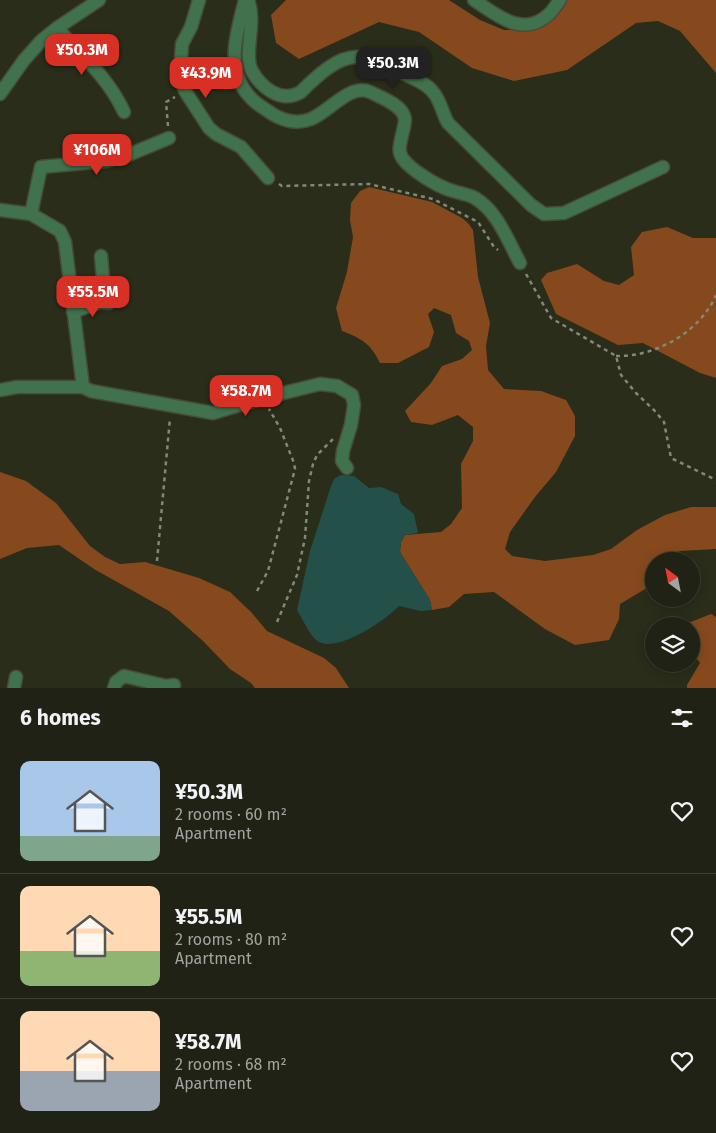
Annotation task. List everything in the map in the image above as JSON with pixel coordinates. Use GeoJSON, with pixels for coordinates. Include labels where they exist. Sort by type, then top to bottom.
{"type":"FeatureCollection","features":[{"type":"Feature","properties":{"kind":"street"},"geometry":{"type":"LineString","coordinates":[[0,94],[35,48],[58,28],[99,0]]}},
{"type":"Feature","properties":{"kind":"street"},"geometry":{"type":"LineString","coordinates":[[198,0],[191,26],[182,44],[180,75],[185,91],[209,128],[241,147],[268,178]]}},
{"type":"Feature","properties":{"kind":"street"},"geometry":{"type":"LineString","coordinates":[[246,0],[251,6],[251,69],[259,82],[272,93],[284,96],[298,93],[337,62],[355,57],[372,58],[420,82],[432,91],[439,101],[448,123],[531,205],[544,214],[564,213],[663,167]]}},
{"type":"Feature","properties":{"kind":"street"},"geometry":{"type":"LineString","coordinates":[[246,0],[235,47],[235,70],[250,98],[275,117],[290,121],[309,120],[328,110],[351,92],[360,89],[396,106],[405,119],[399,150],[403,159],[434,184],[475,198],[489,209],[500,224],[520,263]]}},
{"type":"Feature","properties":{"kind":"street"},"geometry":{"type":"LineString","coordinates":[[474,0],[505,20],[520,25],[534,24],[548,15],[560,0]]}},
{"type":"Feature","properties":{"kind":"street"},"geometry":{"type":"LineString","coordinates":[[58,28],[109,85],[124,112]]}},
{"type":"Feature","properties":{"kind":"street"},"geometry":{"type":"LineString","coordinates":[[31,214],[41,167],[106,161],[128,155],[169,138]]}},
{"type":"Feature","properties":{"kind":"street"},"geometry":{"type":"LineString","coordinates":[[0,210],[31,214],[60,231],[65,242],[82,387]]}},
{"type":"Feature","properties":{"kind":"street"},"geometry":{"type":"LineString","coordinates":[[72,298],[104,291],[101,256]]}},
{"type":"Feature","properties":{"kind":"street"},"geometry":{"type":"LineString","coordinates":[[73,312],[100,302],[110,303]]}},
{"type":"Feature","properties":{"kind":"street"},"geometry":{"type":"LineString","coordinates":[[0,390],[17,387],[82,387],[91,391],[213,414],[262,398],[320,384],[337,386],[352,395],[354,405],[351,424],[343,451],[342,461],[347,468]]}},
{"type":"Feature","properties":{"kind":"street"},"geometry":{"type":"LineString","coordinates":[[114,688],[116,682],[124,676],[166,686],[174,685]]}},
{"type":"Feature","properties":{"kind":"path"},"geometry":{"type":"LineString","coordinates":[[169,138],[166,102],[185,91]]}},
{"type":"Feature","properties":{"kind":"path"},"geometry":{"type":"LineString","coordinates":[[268,178],[282,186],[368,184],[433,199],[478,222],[494,247],[500,251]]}},
{"type":"Feature","properties":{"kind":"path"},"geometry":{"type":"LineString","coordinates":[[520,263],[551,318],[616,356],[644,354],[672,341],[700,321],[710,309],[716,295]]}},
{"type":"Feature","properties":{"kind":"path"},"geometry":{"type":"LineString","coordinates":[[616,356],[621,375],[664,422],[671,458],[716,480]]}},
{"type":"Feature","properties":{"kind":"path"},"geometry":{"type":"LineString","coordinates":[[256,590],[268,570],[295,469],[280,428],[262,398]]}},
{"type":"Feature","properties":{"kind":"path"},"geometry":{"type":"LineString","coordinates":[[157,561],[171,406]]}},
{"type":"Feature","properties":{"kind":"path"},"geometry":{"type":"LineString","coordinates":[[277,622],[297,575],[305,538],[309,481],[313,464],[317,454],[351,424]]}},
{"type":"Feature","properties":{"kind":"shaded area"},"geometry":{"type":"Polygon","coordinates":[[[286,0],[449,0],[480,20],[504,30],[522,30],[565,0],[716,0],[716,73],[680,31],[658,21],[636,23],[567,70],[514,81],[472,68],[419,32],[379,22],[299,59],[276,43],[271,15],[286,0]]]}},
{"type":"Feature","properties":{"kind":"shaded area"},"geometry":{"type":"Polygon","coordinates":[[[369,187],[432,202],[468,223],[473,230],[478,277],[490,323],[486,346],[488,370],[504,389],[541,391],[566,400],[575,416],[575,436],[556,472],[510,532],[505,549],[512,556],[545,561],[593,555],[611,549],[637,530],[665,515],[691,507],[716,507],[716,549],[645,552],[645,589],[620,604],[619,619],[609,640],[575,645],[545,629],[494,592],[464,594],[449,607],[432,610],[430,600],[400,552],[401,542],[405,535],[441,532],[451,524],[462,508],[461,464],[473,441],[473,427],[458,415],[432,425],[411,422],[405,411],[431,383],[442,366],[462,359],[472,350],[469,341],[456,333],[451,315],[434,308],[428,314],[434,332],[429,347],[398,363],[380,363],[365,342],[342,331],[336,308],[347,272],[353,237],[350,220],[351,203],[360,191],[369,187]]]}},
{"type":"Feature","properties":{"kind":"shaded area"},"geometry":{"type":"Polygon","coordinates":[[[667,227],[693,238],[716,238],[716,378],[700,373],[643,343],[618,345],[556,314],[541,280],[547,273],[577,264],[604,281],[619,285],[634,275],[631,247],[642,232],[667,227]]]}},
{"type":"Feature","properties":{"kind":"shaded area"},"geometry":{"type":"Polygon","coordinates":[[[0,472],[26,481],[56,503],[90,546],[105,557],[120,564],[145,562],[199,578],[230,592],[267,631],[324,658],[336,668],[349,688],[255,688],[251,683],[230,669],[203,641],[169,611],[94,569],[59,545],[27,548],[0,559],[0,472]]]}},
{"type":"Feature","properties":{"kind":"shaded area"},"geometry":{"type":"Polygon","coordinates":[[[711,614],[716,617],[716,688],[687,688],[695,672],[700,672],[700,618],[711,614]]]}},
{"type":"Feature","properties":{"kind":"water"},"geometry":{"type":"Polygon","coordinates":[[[341,475],[354,476],[369,488],[381,487],[398,494],[401,504],[414,514],[418,533],[405,535],[401,542],[400,552],[430,600],[432,610],[421,611],[399,606],[384,619],[362,633],[338,643],[328,644],[316,640],[297,610],[310,551],[331,486],[334,479],[341,475]]]}}]}
